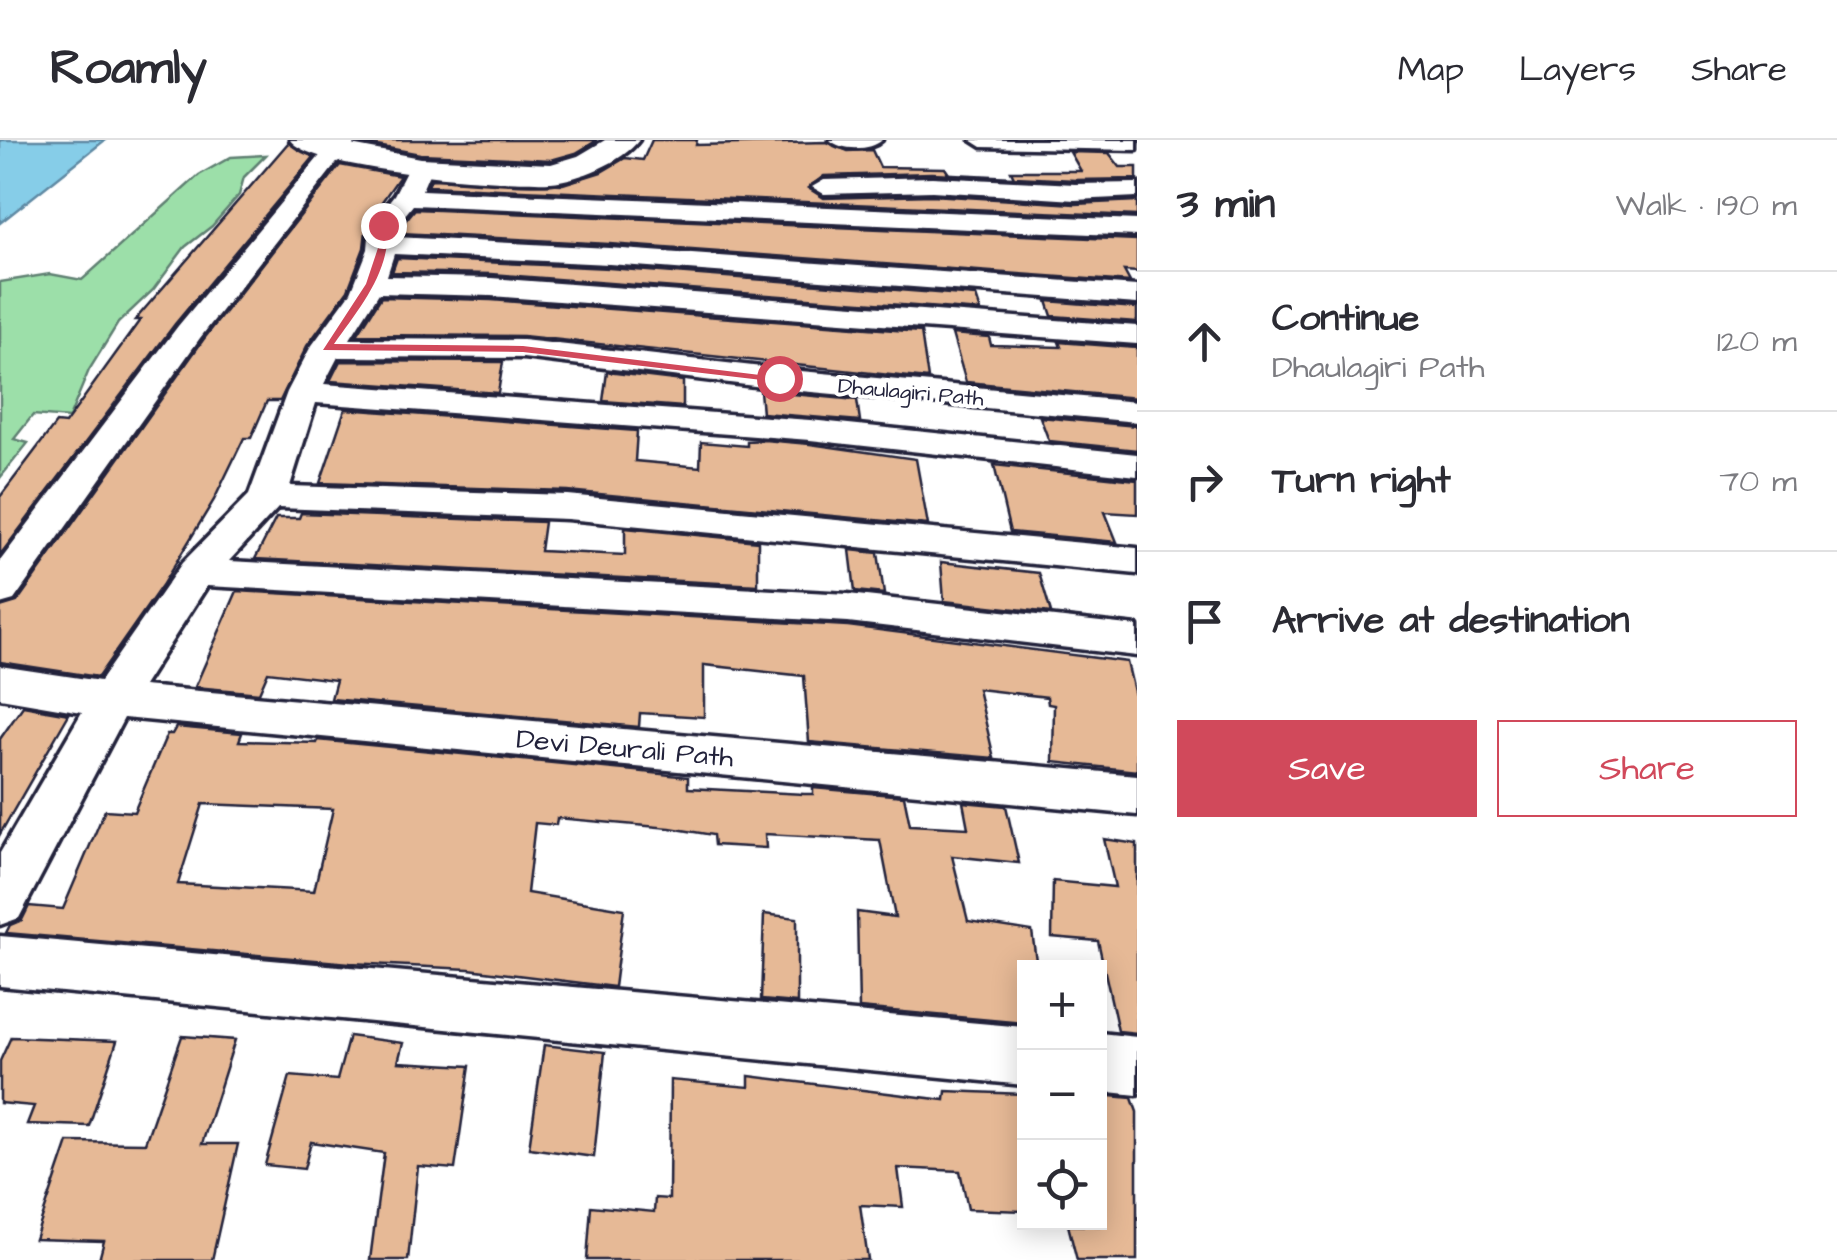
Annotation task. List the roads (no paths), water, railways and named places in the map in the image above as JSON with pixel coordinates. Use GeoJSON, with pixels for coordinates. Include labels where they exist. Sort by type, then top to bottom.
{"type":"FeatureCollection","features":[{"type":"Feature","properties":{"kind":"street"},"geometry":{"type":"LineString","coordinates":[[304,140],[341,145],[413,182],[616,202],[1137,228]]}},
{"type":"Feature","properties":{"kind":"street"},"geometry":{"type":"LineString","coordinates":[[553,172],[588,162],[625,140]]}},
{"type":"Feature","properties":{"kind":"street"},"geometry":{"type":"LineString","coordinates":[[841,140],[871,140]]}},
{"type":"Feature","properties":{"kind":"street"},"geometry":{"type":"LineString","coordinates":[[982,140],[1137,143]]}},
{"type":"Feature","properties":{"kind":"street"},"geometry":{"type":"LineString","coordinates":[[0,590],[188,332],[341,145]]}},
{"type":"Feature","properties":{"kind":"street"},"geometry":{"type":"LineString","coordinates":[[413,182],[553,172],[628,180],[728,183]]}},
{"type":"Feature","properties":{"kind":"street"},"geometry":{"type":"LineString","coordinates":[[0,902],[112,700],[196,572],[267,496],[303,392],[326,348],[371,284],[384,245],[383,225],[413,182]]}},
{"type":"Feature","properties":{"kind":"street"},"geometry":{"type":"LineString","coordinates":[[799,186],[932,184],[1075,192],[1137,190]]}},
{"type":"Feature","properties":{"kind":"street"},"geometry":{"type":"LineString","coordinates":[[384,245],[609,256],[1137,295]]}},
{"type":"Feature","properties":{"kind":"street"},"geometry":{"type":"LineString","coordinates":[[371,284],[491,287],[899,320],[1137,334]]}},
{"type":"Feature","properties":{"kind":"street","name":"Dhaulagiri Path"},"geometry":{"type":"LineString","coordinates":[[326,348],[523,349],[1137,412]]}},
{"type":"Feature","properties":{"kind":"street"},"geometry":{"type":"LineString","coordinates":[[303,392],[810,430],[1137,465]]}},
{"type":"Feature","properties":{"kind":"street"},"geometry":{"type":"LineString","coordinates":[[267,496],[567,507],[1137,561]]}},
{"type":"Feature","properties":{"kind":"street"},"geometry":{"type":"LineString","coordinates":[[196,572],[848,608],[1137,640]]}},
{"type":"Feature","properties":{"kind":"street","name":"Devi Deurali Path"},"geometry":{"type":"LineString","coordinates":[[0,682],[112,700],[1137,795]]}},
{"type":"Feature","properties":{"kind":"street"},"geometry":{"type":"LineString","coordinates":[[0,961],[1017,1055]]}},
{"type":"Feature","properties":{"kind":"street"},"geometry":{"type":"LineString","coordinates":[[1107,1063],[1137,1066]]}},
{"type":"Feature","properties":{"kind":"water"},"geometry":{"type":"Polygon","coordinates":[[[0,140],[105,140],[0,223],[0,140]]]}}]}
